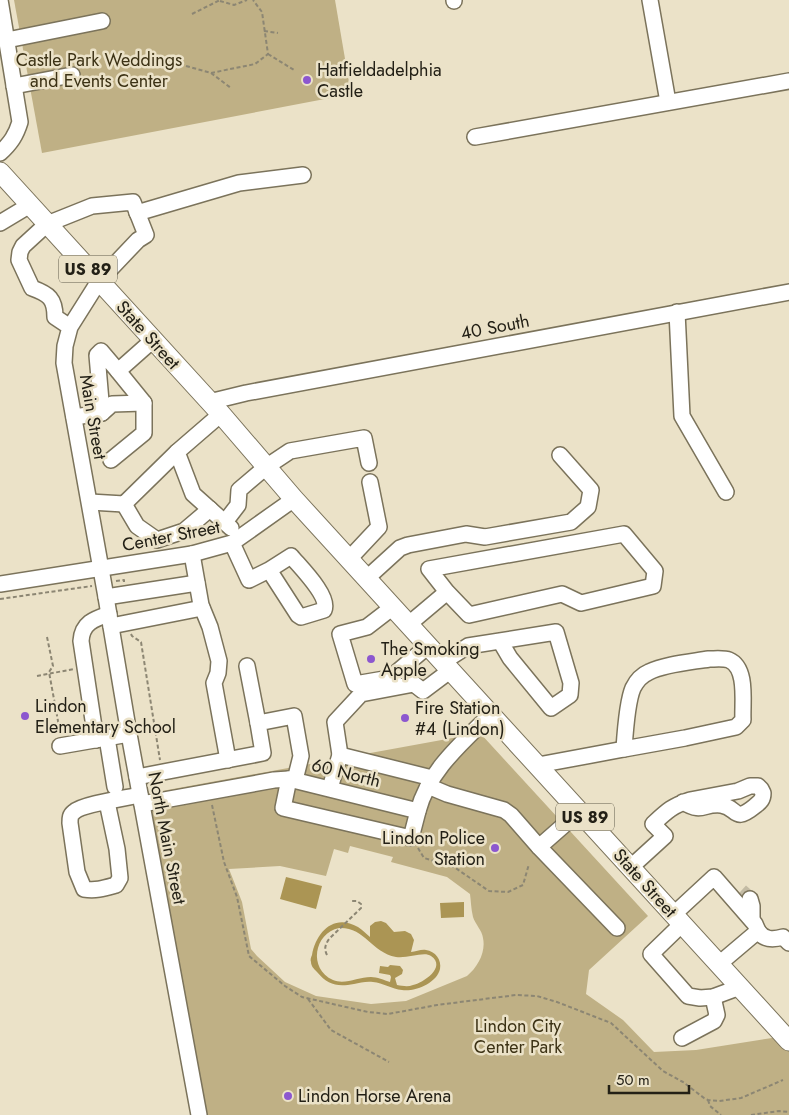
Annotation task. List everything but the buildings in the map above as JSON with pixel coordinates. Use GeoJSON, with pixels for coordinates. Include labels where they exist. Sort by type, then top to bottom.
{"type":"FeatureCollection","features":[{"type":"Feature","properties":{"kind":"main road","name":"State Street"},"geometry":{"type":"LineString","coordinates":[[0,172],[215,408],[294,499]]}},
{"type":"Feature","properties":{"kind":"main road","name":"US 89"},"geometry":{"type":"LineString","coordinates":[[294,499],[386,600]]}},
{"type":"Feature","properties":{"kind":"main road","name":"State Street"},"geometry":{"type":"LineString","coordinates":[[386,600],[789,1041]]}},
{"type":"Feature","properties":{"kind":"street"},"geometry":{"type":"LineString","coordinates":[[0,0],[20,122],[16,136],[0,153]]}},
{"type":"Feature","properties":{"kind":"street"},"geometry":{"type":"LineString","coordinates":[[650,0],[668,102]]}},
{"type":"Feature","properties":{"kind":"street"},"geometry":{"type":"LineString","coordinates":[[7,40],[102,21]]}},
{"type":"Feature","properties":{"kind":"street"},"geometry":{"type":"LineString","coordinates":[[14,86],[72,75]]}},
{"type":"Feature","properties":{"kind":"street"},"geometry":{"type":"LineString","coordinates":[[475,137],[789,81]]}},
{"type":"Feature","properties":{"kind":"street"},"geometry":{"type":"LineString","coordinates":[[70,327],[55,318],[54,306],[49,296],[32,288],[19,260],[23,246],[47,224],[92,206],[133,202],[137,213],[239,183],[303,175]]}},
{"type":"Feature","properties":{"kind":"street"},"geometry":{"type":"LineString","coordinates":[[0,223],[30,205]]}},
{"type":"Feature","properties":{"kind":"street","name":"Main Street"},"geometry":{"type":"LineString","coordinates":[[101,568],[64,363],[65,346],[70,327],[99,281],[138,240],[146,235],[137,213]]}},
{"type":"Feature","properties":{"kind":"street","name":"40 South"},"geometry":{"type":"LineString","coordinates":[[215,408],[246,393],[789,292]]}},
{"type":"Feature","properties":{"kind":"street"},"geometry":{"type":"LineString","coordinates":[[677,312],[682,416],[726,492]]}},
{"type":"Feature","properties":{"kind":"street"},"geometry":{"type":"LineString","coordinates":[[118,371],[153,340]]}},
{"type":"Feature","properties":{"kind":"street"},"geometry":{"type":"LineString","coordinates":[[102,413],[97,355],[100,351],[144,403],[144,432],[111,460]]}},
{"type":"Feature","properties":{"kind":"street"},"geometry":{"type":"LineString","coordinates":[[74,417],[102,413],[112,404],[144,403]]}},
{"type":"Feature","properties":{"kind":"street"},"geometry":{"type":"LineString","coordinates":[[90,502],[124,504],[177,452],[215,408]]}},
{"type":"Feature","properties":{"kind":"street"},"geometry":{"type":"LineString","coordinates":[[225,522],[238,505],[239,490],[266,467],[290,451],[364,438],[369,463]]}},
{"type":"Feature","properties":{"kind":"street"},"geometry":{"type":"LineString","coordinates":[[177,452],[193,494],[225,522],[237,540],[249,580],[269,570]]}},
{"type":"Feature","properties":{"kind":"street"},"geometry":{"type":"LineString","coordinates":[[367,578],[400,548],[408,545],[466,534],[485,537],[571,522],[588,507],[591,490],[560,455]]}},
{"type":"Feature","properties":{"kind":"street"},"geometry":{"type":"LineString","coordinates":[[349,559],[379,527],[370,482]]}},
{"type":"Feature","properties":{"kind":"street","name":"Center Street"},"geometry":{"type":"LineString","coordinates":[[0,584],[192,554],[237,540],[294,499]]}},
{"type":"Feature","properties":{"kind":"street"},"geometry":{"type":"LineString","coordinates":[[124,504],[137,526],[157,540]]}},
{"type":"Feature","properties":{"kind":"street"},"geometry":{"type":"LineString","coordinates":[[157,540],[184,531],[210,509]]}},
{"type":"Feature","properties":{"kind":"street"},"geometry":{"type":"LineString","coordinates":[[624,534],[655,571],[653,586],[581,603],[562,594],[469,614],[447,592],[429,569],[624,534]]}},
{"type":"Feature","properties":{"kind":"street"},"geometry":{"type":"LineString","coordinates":[[157,540],[157,560]]}},
{"type":"Feature","properties":{"kind":"street"},"geometry":{"type":"LineString","coordinates":[[192,554],[202,608],[210,627],[219,661],[218,673],[214,683],[228,760]]}},
{"type":"Feature","properties":{"kind":"street","name":"North Main Street"},"geometry":{"type":"LineString","coordinates":[[101,568],[129,734],[199,1115]]}},
{"type":"Feature","properties":{"kind":"street"},"geometry":{"type":"LineString","coordinates":[[105,590],[125,595],[197,583]]}},
{"type":"Feature","properties":{"kind":"street"},"geometry":{"type":"LineString","coordinates":[[409,624],[447,592]]}},
{"type":"Feature","properties":{"kind":"street"},"geometry":{"type":"LineString","coordinates":[[386,600],[367,627],[340,634],[355,684],[390,678],[428,646]]}},
{"type":"Feature","properties":{"kind":"street"},"geometry":{"type":"LineString","coordinates":[[115,787],[84,660],[81,634],[86,624],[96,618],[129,623],[202,608]]}},
{"type":"Feature","properties":{"kind":"street"},"geometry":{"type":"LineString","coordinates":[[330,788],[340,755],[335,722],[362,694],[414,684],[423,691],[468,646],[556,632],[571,683],[570,695],[551,708],[510,658],[500,641]]}},
{"type":"Feature","properties":{"kind":"street"},"geometry":{"type":"LineString","coordinates":[[538,765],[686,738],[736,727],[743,720],[742,675],[737,666],[728,660],[709,659],[658,668],[648,672],[639,679],[633,688],[625,728],[624,749]]}},
{"type":"Feature","properties":{"kind":"street"},"geometry":{"type":"LineString","coordinates":[[137,777],[263,754],[248,666]]}},
{"type":"Feature","properties":{"kind":"street"},"geometry":{"type":"LineString","coordinates":[[258,723],[294,716],[301,756],[283,808],[411,838],[422,798],[430,782],[440,767],[491,714]]}},
{"type":"Feature","properties":{"kind":"street"},"geometry":{"type":"LineString","coordinates":[[60,739],[102,739],[129,734]]}},
{"type":"Feature","properties":{"kind":"street"},"geometry":{"type":"LineString","coordinates":[[340,755],[430,782],[447,794],[504,810],[617,928]]}},
{"type":"Feature","properties":{"kind":"street","name":"60 North"},"geometry":{"type":"LineString","coordinates":[[107,802],[117,849],[120,878],[116,885],[93,890],[84,888],[77,872],[70,823],[71,815],[76,810],[107,802],[141,800],[274,780],[292,780],[418,811]]}},
{"type":"Feature","properties":{"kind":"street"},"geometry":{"type":"LineString","coordinates":[[631,867],[665,836],[653,824],[673,806],[683,802],[738,791],[750,786],[758,786],[763,791],[763,798],[749,811],[742,814],[736,813],[722,805],[693,808],[683,802]]}},
{"type":"Feature","properties":{"kind":"street"},"geometry":{"type":"LineString","coordinates":[[539,847],[580,811]]}},
{"type":"Feature","properties":{"kind":"street"},"geometry":{"type":"LineString","coordinates":[[740,987],[714,997],[700,998],[688,996],[651,954],[714,877],[755,925],[762,936],[775,939],[782,937],[789,943]]}},
{"type":"Feature","properties":{"kind":"street"},"geometry":{"type":"LineString","coordinates":[[724,888],[736,888],[746,895],[752,906],[755,925]]}},
{"type":"Feature","properties":{"kind":"street"},"geometry":{"type":"LineString","coordinates":[[718,964],[755,925]]}},
{"type":"Feature","properties":{"kind":"street"},"geometry":{"type":"LineString","coordinates":[[682,1038],[714,1020],[718,1015],[714,997]]}},
{"type":"Feature","properties":{"kind":"path"},"geometry":{"type":"LineString","coordinates":[[192,14],[220,0],[234,5],[247,0]]}},
{"type":"Feature","properties":{"kind":"path"},"geometry":{"type":"LineString","coordinates":[[253,0],[262,12],[268,54],[294,70]]}},
{"type":"Feature","properties":{"kind":"path"},"geometry":{"type":"LineString","coordinates":[[264,32],[278,33]]}},
{"type":"Feature","properties":{"kind":"path"},"geometry":{"type":"LineString","coordinates":[[211,74],[255,64],[268,54]]}},
{"type":"Feature","properties":{"kind":"path"},"geometry":{"type":"LineString","coordinates":[[186,66],[211,74],[231,88]]}},
{"type":"Feature","properties":{"kind":"path"},"geometry":{"type":"LineString","coordinates":[[0,599],[105,590],[124,580],[125,595]]}},
{"type":"Feature","properties":{"kind":"path"},"geometry":{"type":"LineString","coordinates":[[129,623],[132,636],[141,642],[162,772]]}},
{"type":"Feature","properties":{"kind":"path"},"geometry":{"type":"LineString","coordinates":[[47,637],[53,666],[50,673],[60,739]]}},
{"type":"Feature","properties":{"kind":"path"},"geometry":{"type":"LineString","coordinates":[[37,676],[76,668]]}},
{"type":"Feature","properties":{"kind":"path"},"geometry":{"type":"LineString","coordinates":[[210,804],[213,807],[226,868],[236,897],[250,956],[285,986],[308,999],[368,1012],[388,1014],[438,1005],[516,995],[537,996],[611,1023],[663,1071],[683,1082],[708,1100],[719,1101],[741,1098],[783,1080]]}},
{"type":"Feature","properties":{"kind":"path"},"geometry":{"type":"LineString","coordinates":[[417,846],[424,858],[454,867],[489,891],[508,892],[523,885],[529,864]]}},
{"type":"Feature","properties":{"kind":"path"},"geometry":{"type":"LineString","coordinates":[[328,956],[325,951],[329,939],[361,908],[357,901],[350,901]]}},
{"type":"Feature","properties":{"kind":"path"},"geometry":{"type":"LineString","coordinates":[[308,999],[331,1030],[390,1062]]}},
{"type":"Feature","properties":{"kind":"path"},"geometry":{"type":"LineString","coordinates":[[708,1100],[710,1106],[721,1115]]}},
{"type":"Feature","properties":{"kind":"path"},"geometry":{"type":"LineString","coordinates":[[751,1115],[779,1111],[789,1112]]}},
{"type":"Feature","properties":{"kind":"green space","name":"Castle Park Weddings and Events Center"},"geometry":{"type":"Polygon","coordinates":[[[14,0],[335,0],[351,94],[42,153],[14,0]]]}},
{"type":"Feature","properties":{"kind":"green space","name":"Lindon City Center Park"},"geometry":{"type":"Polygon","coordinates":[[[480,733],[648,916],[589,970],[586,994],[623,1020],[654,1052],[696,1050],[785,1036],[789,1044],[789,1115],[199,1115],[140,795],[480,733]],[[350,846],[348,853],[334,849],[326,876],[280,866],[229,869],[242,902],[251,949],[285,982],[316,996],[371,1004],[406,1001],[467,976],[480,959],[484,943],[481,932],[473,917],[470,894],[447,877],[391,862],[393,857],[350,846]]]}},
{"type":"Feature","properties":{"kind":"shaded area"},"geometry":{"type":"Polygon","coordinates":[[[286,877],[322,886],[316,909],[280,899],[286,877]]]}},
{"type":"Feature","properties":{"kind":"shaded area"},"geometry":{"type":"Polygon","coordinates":[[[464,902],[464,917],[441,918],[440,903],[464,902]]]}},
{"type":"Feature","properties":{"kind":"shaded area"},"geometry":{"type":"Polygon","coordinates":[[[381,921],[386,923],[394,932],[405,931],[411,934],[414,940],[411,952],[424,950],[435,954],[439,959],[440,969],[435,978],[425,986],[413,990],[398,989],[370,982],[338,985],[325,980],[313,967],[311,959],[317,939],[328,927],[341,922],[349,923],[360,928],[370,937],[370,926],[375,922],[381,921]],[[339,928],[331,931],[324,937],[317,952],[320,968],[325,975],[333,980],[342,982],[371,977],[390,982],[390,975],[379,973],[380,966],[388,967],[390,965],[400,966],[403,970],[402,974],[395,978],[397,985],[409,986],[427,978],[435,969],[435,960],[431,956],[424,954],[396,957],[380,950],[362,935],[348,929],[339,928]]]}},
{"type":"Feature","properties":{"kind":"tunnel"},"geometry":{"type":"LineString","coordinates":[[741,891],[750,899]]}},
{"type":"Feature","properties":{"kind":"place","name":"Hatfieldadelphia Castle"},"geometry":{"type":"Point","coordinates":[307,80]}},
{"type":"Feature","properties":{"kind":"place","name":"The Smoking Apple"},"geometry":{"type":"Point","coordinates":[371,659]}},
{"type":"Feature","properties":{"kind":"place","name":"Lindon Elementary School"},"geometry":{"type":"Point","coordinates":[25,716]}},
{"type":"Feature","properties":{"kind":"place","name":"Fire Station #4 (Lindon)"},"geometry":{"type":"Point","coordinates":[405,718]}},
{"type":"Feature","properties":{"kind":"place","name":"Lindon Police Station"},"geometry":{"type":"Point","coordinates":[495,848]}},
{"type":"Feature","properties":{"kind":"place","name":"Lindon Horse Arena"},"geometry":{"type":"Point","coordinates":[288,1096]}}]}
